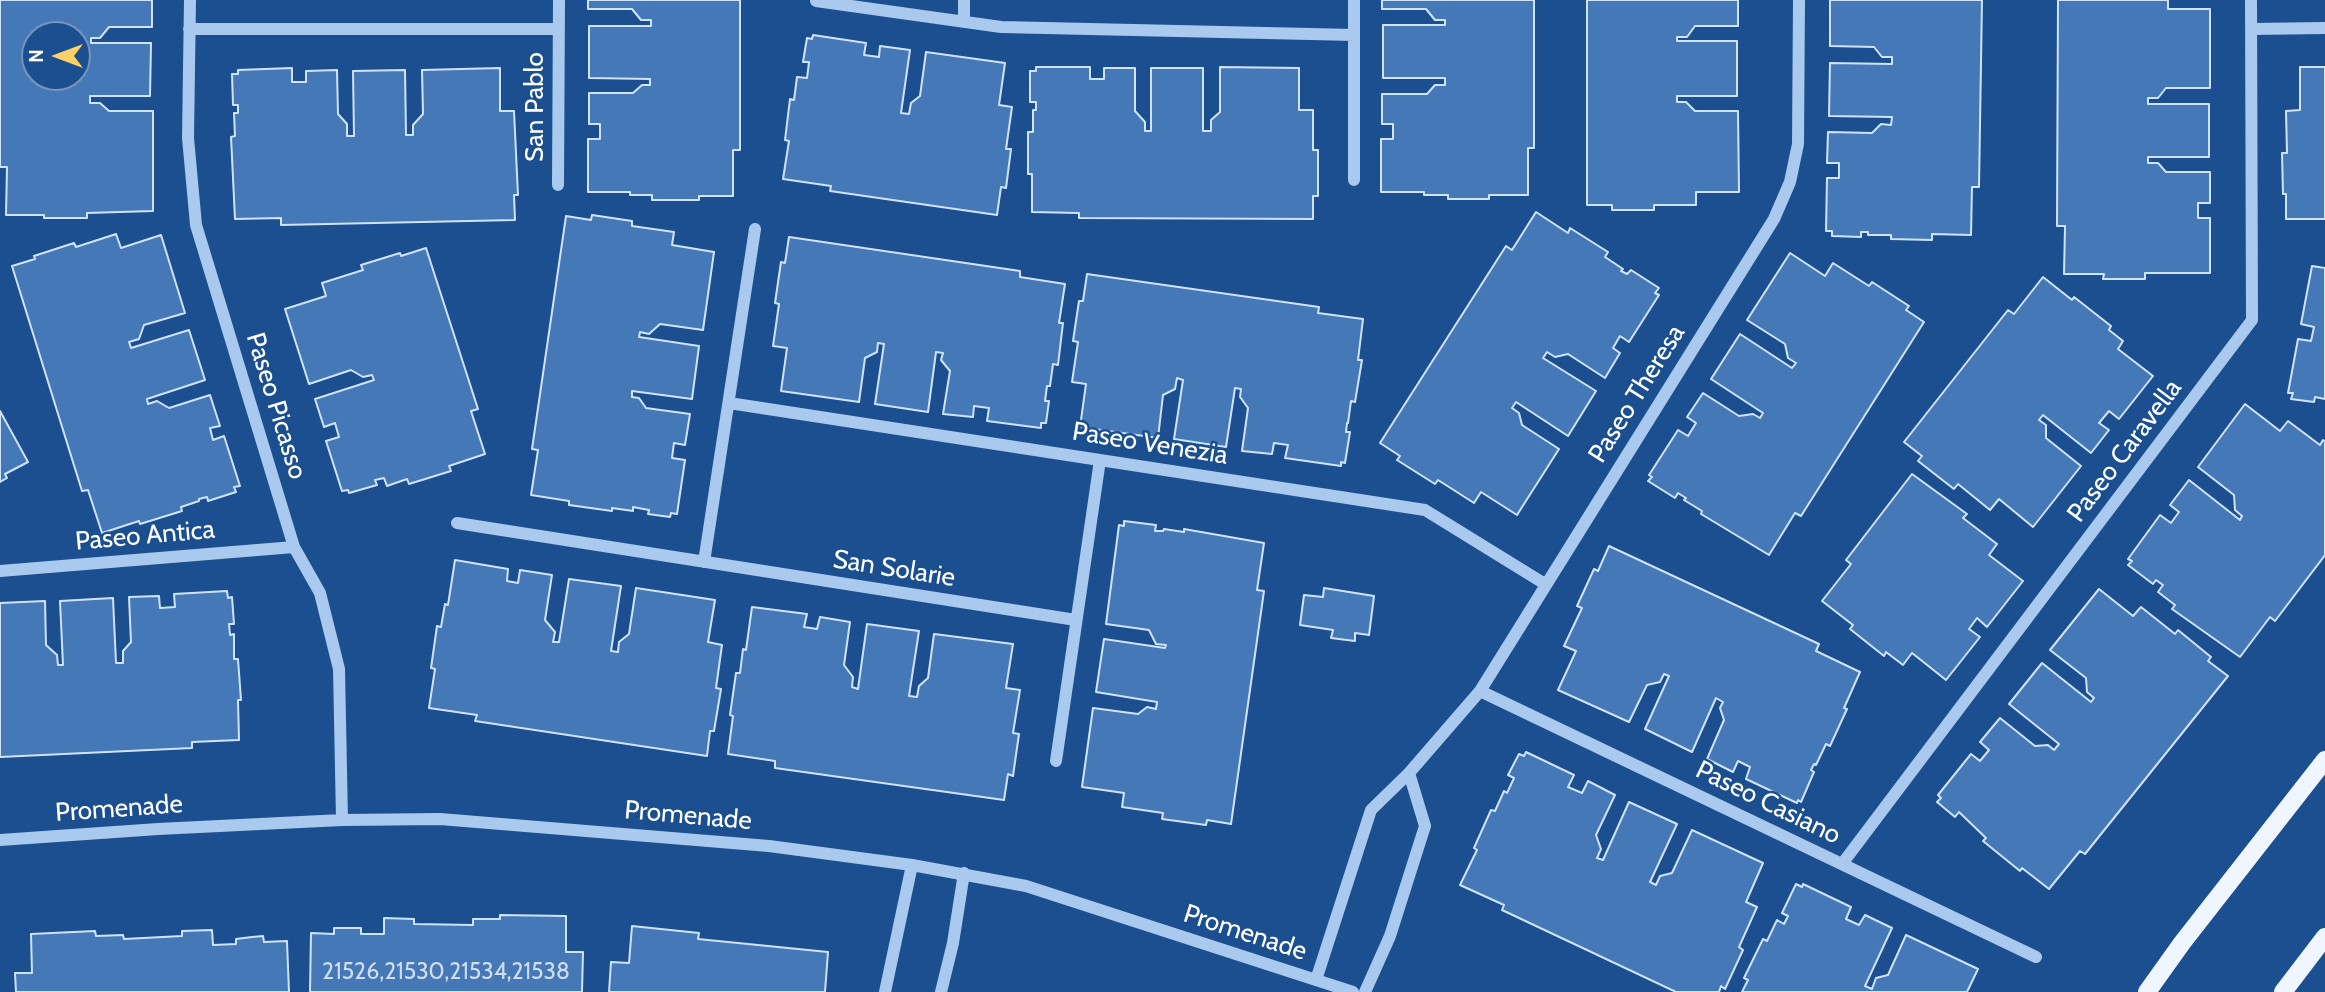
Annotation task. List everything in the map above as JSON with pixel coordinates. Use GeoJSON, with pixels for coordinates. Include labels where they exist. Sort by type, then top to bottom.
{"type":"FeatureCollection","features":[{"type":"Feature","properties":{"kind":"main road"},"geometry":{"type":"LineString","coordinates":[[2147,992],[2190,932],[2325,760]]}},
{"type":"Feature","properties":{"kind":"main road"},"geometry":{"type":"LineString","coordinates":[[2283,992],[2325,937]]}},
{"type":"Feature","properties":{"kind":"street","name":"Paseo Picasso"},"geometry":{"type":"LineString","coordinates":[[190,0],[188,138],[196,225],[294,547],[320,593],[339,669],[342,820]]}},
{"type":"Feature","properties":{"kind":"street","name":"San Pablo"},"geometry":{"type":"LineString","coordinates":[[558,185],[559,0]]}},
{"type":"Feature","properties":{"kind":"street"},"geometry":{"type":"LineString","coordinates":[[964,0],[964,22]]}},
{"type":"Feature","properties":{"kind":"street"},"geometry":{"type":"LineString","coordinates":[[1354,0],[1354,180]]}},
{"type":"Feature","properties":{"kind":"street","name":"Paseo Theresa"},"geometry":{"type":"LineString","coordinates":[[1316,980],[1371,810],[1409,773],[1480,691],[1774,219],[1790,182],[1798,144],[1799,0]]}},
{"type":"Feature","properties":{"kind":"street","name":"Paseo Caravella"},"geometry":{"type":"LineString","coordinates":[[1842,864],[2252,320],[2252,0]]}},
{"type":"Feature","properties":{"kind":"street"},"geometry":{"type":"LineString","coordinates":[[816,1],[1001,27],[1354,34]]}},
{"type":"Feature","properties":{"kind":"street","name":"San Pablo"},"geometry":{"type":"LineString","coordinates":[[189,29],[559,29]]}},
{"type":"Feature","properties":{"kind":"street"},"geometry":{"type":"LineString","coordinates":[[2252,29],[2325,29]]}},
{"type":"Feature","properties":{"kind":"street"},"geometry":{"type":"LineString","coordinates":[[704,562],[755,229]]}},
{"type":"Feature","properties":{"kind":"street","name":"Paseo Venezia"},"geometry":{"type":"LineString","coordinates":[[729,403],[1425,510],[1545,584]]}},
{"type":"Feature","properties":{"kind":"street"},"geometry":{"type":"LineString","coordinates":[[1056,761],[1100,460]]}},
{"type":"Feature","properties":{"kind":"street","name":"San Solarie"},"geometry":{"type":"LineString","coordinates":[[457,523],[1076,620]]}},
{"type":"Feature","properties":{"kind":"street","name":"Paseo Antica"},"geometry":{"type":"LineString","coordinates":[[0,571],[294,547]]}},
{"type":"Feature","properties":{"kind":"street","name":"Paseo Casiano"},"geometry":{"type":"LineString","coordinates":[[1480,691],[2036,957]]}},
{"type":"Feature","properties":{"kind":"street"},"geometry":{"type":"LineString","coordinates":[[1365,992],[1390,936],[1425,826],[1409,773]]}},
{"type":"Feature","properties":{"kind":"street","name":"Promenade"},"geometry":{"type":"LineString","coordinates":[[0,840],[342,820],[440,819],[769,846],[964,873],[1026,886],[1353,992]]}},
{"type":"Feature","properties":{"kind":"street"},"geometry":{"type":"LineString","coordinates":[[886,992],[912,865]]}},
{"type":"Feature","properties":{"kind":"street"},"geometry":{"type":"LineString","coordinates":[[941,992],[953,943],[964,873]]}},
{"type":"Feature","properties":{"kind":"building"},"geometry":{"type":"Polygon","coordinates":[[[0,0],[152,0],[152,27],[109,27],[100,38],[91,38],[91,21],[21,21],[21,91],[91,91],[91,43],[151,43],[150,96],[90,96],[90,103],[100,103],[109,111],[153,111],[153,211],[87,213],[87,218],[6,215],[7,167],[0,167],[0,0]]]}},
{"type":"Feature","properties":{"kind":"building"},"geometry":{"type":"Polygon","coordinates":[[[588,0],[740,0],[740,150],[733,150],[733,196],[699,196],[699,200],[652,200],[652,195],[630,195],[630,192],[588,192],[588,139],[600,139],[600,124],[589,124],[589,93],[633,93],[642,85],[650,85],[650,79],[589,78],[589,26],[651,26],[651,20],[641,20],[632,9],[588,9],[588,0]]]}},
{"type":"Feature","properties":{"kind":"building"},"geometry":{"type":"Polygon","coordinates":[[[1382,0],[1534,0],[1534,148],[1528,148],[1528,195],[1448,199],[1448,195],[1424,195],[1424,192],[1381,192],[1381,139],[1393,139],[1393,124],[1382,124],[1382,94],[1427,94],[1435,85],[1445,85],[1445,78],[1383,78],[1383,25],[1445,25],[1445,20],[1435,20],[1426,9],[1382,9],[1382,0]]]}},
{"type":"Feature","properties":{"kind":"building"},"geometry":{"type":"Polygon","coordinates":[[[1587,0],[1738,0],[1738,26],[1695,26],[1687,37],[1677,37],[1677,41],[1737,41],[1737,96],[1677,96],[1677,102],[1686,102],[1695,111],[1738,111],[1739,192],[1696,192],[1696,205],[1654,205],[1654,210],[1612,210],[1612,205],[1587,205],[1587,0]]]}},
{"type":"Feature","properties":{"kind":"building"},"geometry":{"type":"Polygon","coordinates":[[[1830,0],[1982,0],[1979,187],[1972,187],[1971,235],[1932,234],[1932,240],[1891,239],[1891,235],[1868,235],[1868,232],[1861,232],[1861,237],[1832,236],[1832,231],[1826,231],[1827,178],[1839,178],[1839,163],[1827,163],[1828,132],[1872,133],[1881,124],[1891,125],[1892,117],[1829,116],[1830,63],[1892,64],[1892,57],[1882,57],[1874,47],[1830,46],[1830,0]]]}},
{"type":"Feature","properties":{"kind":"building"},"geometry":{"type":"Polygon","coordinates":[[[2058,0],[2168,0],[2168,9],[2210,9],[2210,88],[2166,88],[2158,98],[2148,98],[2148,104],[2209,104],[2209,157],[2148,157],[2148,163],[2158,163],[2166,172],[2210,172],[2210,203],[2198,203],[2198,218],[2210,218],[2210,273],[2145,273],[2145,279],[2103,279],[2104,274],[2064,274],[2065,226],[2057,226],[2058,0]]]}},
{"type":"Feature","properties":{"kind":"building"},"geometry":{"type":"Polygon","coordinates":[[[813,35],[866,43],[864,55],[879,57],[880,46],[910,50],[901,113],[909,114],[911,103],[920,96],[926,52],[1005,63],[999,105],[1012,107],[1006,149],[1011,149],[1006,188],[1001,187],[997,215],[830,191],[831,186],[783,179],[789,141],[785,140],[790,99],[794,100],[797,77],[807,78],[809,62],[803,62],[807,38],[812,39],[813,35]]]}},
{"type":"Feature","properties":{"kind":"building"},"geometry":{"type":"Polygon","coordinates":[[[1036,67],[1090,67],[1090,79],[1104,79],[1104,68],[1135,68],[1135,111],[1145,122],[1145,131],[1151,131],[1151,68],[1203,68],[1203,131],[1211,131],[1211,120],[1220,112],[1220,67],[1299,68],[1299,110],[1313,110],[1313,150],[1318,150],[1318,196],[1313,196],[1313,219],[1079,218],[1079,213],[1032,212],[1028,132],[1033,132],[1033,110],[1036,110],[1036,102],[1030,102],[1030,71],[1036,71],[1036,67]]]}},
{"type":"Feature","properties":{"kind":"building"},"geometry":{"type":"Polygon","coordinates":[[[2300,67],[2325,67],[2325,219],[2286,219],[2282,153],[2287,153],[2286,111],[2300,110],[2300,67]]]}},
{"type":"Feature","properties":{"kind":"building"},"geometry":{"type":"Polygon","coordinates":[[[292,68],[292,82],[306,82],[306,71],[337,70],[338,114],[347,124],[347,136],[354,136],[353,71],[405,70],[406,135],[413,135],[413,125],[423,114],[422,70],[500,68],[500,111],[514,111],[518,195],[514,195],[515,220],[281,225],[281,218],[235,219],[231,137],[235,136],[234,113],[238,113],[238,105],[233,105],[232,74],[238,74],[238,70],[292,68]]]}},
{"type":"Feature","properties":{"kind":"building"},"geometry":{"type":"Polygon","coordinates":[[[1536,212],[1568,233],[1570,228],[1608,252],[1605,257],[1623,269],[1621,271],[1627,274],[1631,270],[1659,288],[1655,293],[1659,295],[1629,342],[1620,336],[1613,348],[1620,353],[1605,378],[1568,354],[1555,357],[1547,352],[1543,358],[1596,391],[1568,436],[1516,402],[1512,408],[1519,413],[1522,425],[1559,449],[1517,515],[1481,492],[1474,503],[1438,480],[1435,484],[1397,460],[1400,456],[1380,443],[1506,246],[1512,250],[1536,212]]]}},
{"type":"Feature","properties":{"kind":"building"},"geometry":{"type":"Polygon","coordinates":[[[592,215],[632,221],[632,226],[674,232],[672,245],[714,252],[703,330],[660,324],[649,334],[640,332],[639,337],[699,346],[692,399],[632,391],[632,397],[639,398],[646,408],[690,414],[685,445],[674,443],[672,458],[685,460],[677,514],[671,513],[670,517],[648,514],[649,510],[633,507],[633,511],[612,508],[612,511],[569,505],[569,501],[531,495],[538,450],[532,449],[566,216],[591,220],[592,215]]]}},
{"type":"Feature","properties":{"kind":"building"},"geometry":{"type":"Polygon","coordinates":[[[116,234],[121,248],[161,235],[185,313],[144,325],[139,339],[129,342],[131,348],[189,330],[205,380],[147,399],[148,404],[157,401],[169,408],[210,395],[220,426],[210,428],[213,440],[224,436],[240,486],[234,487],[236,492],[208,501],[207,497],[199,499],[181,507],[182,511],[102,533],[88,490],[82,491],[12,266],[74,243],[76,247],[116,234]]]}},
{"type":"Feature","properties":{"kind":"building"},"geometry":{"type":"Polygon","coordinates":[[[789,237],[1020,271],[1020,277],[1065,284],[1059,323],[1063,323],[1058,365],[1053,364],[1050,386],[1047,386],[1045,401],[1049,401],[1046,423],[1041,423],[1041,428],[987,421],[989,408],[974,406],[973,417],[943,414],[950,371],[941,360],[943,353],[936,352],[928,412],[875,404],[884,344],[878,343],[877,352],[865,358],[859,402],[781,391],[787,348],[773,346],[779,304],[775,303],[781,262],[785,263],[789,237]]]}},
{"type":"Feature","properties":{"kind":"building"},"geometry":{"type":"Polygon","coordinates":[[[426,248],[478,409],[471,411],[485,454],[449,466],[451,471],[409,484],[407,479],[387,486],[384,478],[375,480],[377,485],[349,493],[348,490],[342,491],[326,441],[339,437],[335,423],[324,427],[315,399],[374,380],[372,375],[363,377],[351,370],[309,384],[285,309],[326,296],[322,283],[363,270],[361,265],[426,248]]]}},
{"type":"Feature","properties":{"kind":"building"},"geometry":{"type":"Polygon","coordinates":[[[1790,253],[1825,276],[1833,263],[1869,286],[1872,282],[1909,306],[1906,310],[1924,322],[1801,516],[1795,513],[1769,555],[1701,514],[1702,511],[1678,493],[1675,498],[1648,481],[1652,477],[1649,475],[1678,430],[1688,436],[1696,423],[1687,417],[1703,393],[1739,416],[1753,414],[1760,418],[1763,413],[1711,379],[1740,334],[1792,368],[1796,363],[1788,358],[1785,344],[1747,320],[1790,253]]]}},
{"type":"Feature","properties":{"kind":"building"},"geometry":{"type":"Polygon","coordinates":[[[2312,266],[2325,268],[2325,399],[2315,397],[2314,402],[2291,399],[2293,393],[2288,393],[2298,339],[2311,341],[2314,327],[2301,324],[2312,266]]]}},
{"type":"Feature","properties":{"kind":"building"},"geometry":{"type":"Polygon","coordinates":[[[1087,274],[1319,307],[1318,313],[1363,319],[1358,360],[1362,360],[1355,402],[1351,401],[1347,423],[1346,432],[1350,432],[1345,463],[1341,462],[1341,466],[1285,458],[1288,445],[1274,443],[1272,454],[1242,451],[1248,408],[1240,397],[1241,389],[1235,388],[1226,447],[1174,439],[1183,380],[1177,378],[1175,389],[1163,395],[1158,438],[1080,427],[1086,384],[1072,382],[1078,342],[1073,341],[1079,301],[1083,301],[1087,274]]]}},
{"type":"Feature","properties":{"kind":"building"},"geometry":{"type":"Polygon","coordinates":[[[2043,277],[2111,326],[2109,330],[2123,341],[2118,349],[2153,376],[2119,419],[2109,411],[2099,423],[2109,430],[2091,453],[2043,415],[2039,420],[2046,425],[2046,438],[2081,466],[2033,527],[1999,499],[1990,510],[1958,484],[1954,489],[1918,461],[1922,456],[1904,442],[2008,310],[2014,314],[2043,277]]]}},
{"type":"Feature","properties":{"kind":"building"},"geometry":{"type":"Polygon","coordinates":[[[2245,404],[2280,431],[2288,421],[2320,445],[2323,440],[2325,442],[2325,555],[2275,621],[2270,617],[2240,657],[2172,609],[2175,605],[2158,592],[2163,585],[2156,580],[2153,584],[2128,565],[2132,561],[2128,559],[2160,515],[2171,523],[2179,512],[2170,505],[2189,480],[2240,520],[2242,516],[2235,510],[2234,495],[2198,467],[2245,404]]]}},
{"type":"Feature","properties":{"kind":"building"},"geometry":{"type":"Polygon","coordinates":[[[0,411],[28,462],[5,474],[7,478],[0,482],[0,411]]]}},
{"type":"Feature","properties":{"kind":"building"},"geometry":{"type":"Polygon","coordinates":[[[1912,474],[1967,514],[1963,518],[1997,544],[1989,555],[2023,581],[1987,627],[1977,618],[1969,629],[1980,637],[1946,680],[1912,653],[1903,665],[1886,652],[1884,656],[1850,629],[1853,625],[1822,601],[1851,564],[1846,560],[1912,474]]]}},
{"type":"Feature","properties":{"kind":"building"},"geometry":{"type":"Polygon","coordinates":[[[1124,521],[1156,525],[1155,531],[1164,529],[1184,532],[1184,529],[1264,543],[1257,590],[1264,591],[1231,824],[1207,820],[1206,825],[1162,819],[1163,813],[1122,807],[1124,793],[1082,787],[1093,708],[1138,714],[1147,707],[1156,709],[1157,702],[1096,692],[1104,639],[1165,648],[1166,645],[1156,644],[1149,630],[1106,624],[1119,525],[1124,526],[1124,521]]]}},
{"type":"Feature","properties":{"kind":"building"},"geometry":{"type":"Polygon","coordinates":[[[1609,546],[1819,644],[1816,651],[1860,672],[1830,746],[1826,744],[1811,770],[1814,772],[1801,802],[1798,800],[1797,803],[1746,779],[1750,767],[1738,761],[1733,772],[1707,759],[1724,720],[1720,708],[1723,702],[1716,698],[1692,752],[1645,729],[1669,676],[1664,674],[1660,682],[1647,685],[1629,722],[1558,690],[1576,651],[1564,646],[1582,608],[1577,606],[1594,569],[1598,571],[1609,546]]]}},
{"type":"Feature","properties":{"kind":"building"},"geometry":{"type":"Polygon","coordinates":[[[455,560],[508,569],[507,581],[518,583],[520,570],[552,575],[545,620],[555,632],[553,642],[559,642],[569,579],[621,586],[611,651],[618,652],[619,642],[629,634],[636,588],[715,600],[708,642],[722,645],[716,688],[721,689],[714,731],[710,731],[707,756],[475,721],[477,715],[429,708],[435,669],[431,668],[437,626],[441,627],[445,604],[448,605],[455,560]]]}},
{"type":"Feature","properties":{"kind":"building"},"geometry":{"type":"Polygon","coordinates":[[[1324,588],[1374,596],[1369,635],[1355,633],[1355,641],[1331,638],[1333,630],[1300,625],[1304,595],[1323,597],[1324,588]]]}},
{"type":"Feature","properties":{"kind":"building"},"geometry":{"type":"Polygon","coordinates":[[[2099,589],[2133,616],[2141,607],[2175,634],[2178,630],[2211,657],[2208,661],[2228,676],[2085,854],[2080,851],[2049,889],[2022,868],[2020,871],[1983,841],[1986,838],[1959,812],[1955,817],[1937,802],[1941,798],[1938,795],[1971,754],[1980,761],[1989,750],[1980,742],[2000,718],[2035,746],[2048,745],[2054,750],[2059,744],[2009,704],[2042,663],[2091,702],[2094,698],[2087,692],[2086,678],[2050,650],[2099,589]]]}},
{"type":"Feature","properties":{"kind":"building"},"geometry":{"type":"Polygon","coordinates":[[[227,591],[228,598],[232,597],[234,624],[229,624],[230,635],[234,634],[234,659],[238,659],[241,700],[238,700],[239,740],[192,742],[192,748],[0,757],[0,603],[45,601],[46,645],[57,655],[58,665],[63,665],[60,601],[113,598],[116,663],[123,663],[123,651],[131,642],[129,597],[159,596],[160,608],[175,607],[174,594],[227,591]]]}},
{"type":"Feature","properties":{"kind":"building"},"geometry":{"type":"Polygon","coordinates":[[[752,607],[807,614],[804,627],[817,629],[820,617],[850,622],[844,665],[853,677],[852,687],[858,689],[867,624],[919,631],[909,696],[917,697],[919,686],[928,678],[934,634],[1013,644],[1006,688],[1020,690],[1013,733],[1019,734],[1013,776],[1008,774],[1004,800],[775,768],[775,761],[728,754],[736,673],[740,673],[743,649],[746,650],[752,607]]]}},
{"type":"Feature","properties":{"kind":"building"},"geometry":{"type":"Polygon","coordinates":[[[1526,752],[1574,775],[1568,787],[1582,793],[1588,781],[1615,795],[1596,835],[1601,849],[1597,858],[1603,860],[1629,802],[1677,824],[1650,882],[1656,885],[1660,876],[1672,873],[1692,830],[1763,863],[1746,902],[1757,907],[1739,947],[1743,950],[1725,989],[1721,986],[1719,992],[1676,992],[1502,910],[1504,905],[1460,885],[1477,850],[1474,848],[1491,810],[1495,811],[1504,791],[1507,793],[1514,778],[1508,775],[1519,754],[1524,756],[1526,752]]]}},
{"type":"Feature","properties":{"kind":"building"},"geometry":{"type":"Polygon","coordinates":[[[1796,884],[1802,887],[1803,884],[1851,907],[1846,919],[1859,925],[1865,915],[1892,928],[1865,986],[1872,989],[1876,978],[1888,975],[1906,935],[1978,969],[1967,992],[1742,992],[1748,980],[1744,978],[1763,939],[1767,941],[1777,920],[1784,924],[1788,916],[1782,913],[1796,884]]]}},
{"type":"Feature","properties":{"kind":"building"},"geometry":{"type":"Polygon","coordinates":[[[500,915],[566,916],[566,952],[583,952],[582,992],[310,992],[311,933],[334,934],[334,928],[361,928],[361,934],[384,934],[384,918],[414,919],[414,924],[473,925],[473,919],[500,919],[500,915]]]}},
{"type":"Feature","properties":{"kind":"building"},"geometry":{"type":"Polygon","coordinates":[[[632,926],[699,933],[698,939],[828,952],[825,992],[609,992],[611,962],[629,963],[632,926]]]}},
{"type":"Feature","properties":{"kind":"building"},"geometry":{"type":"Polygon","coordinates":[[[212,930],[213,945],[236,944],[236,939],[263,936],[264,942],[287,941],[289,992],[16,992],[15,973],[32,973],[31,934],[95,931],[96,936],[123,935],[124,939],[182,936],[182,931],[212,930]]]}}]}
